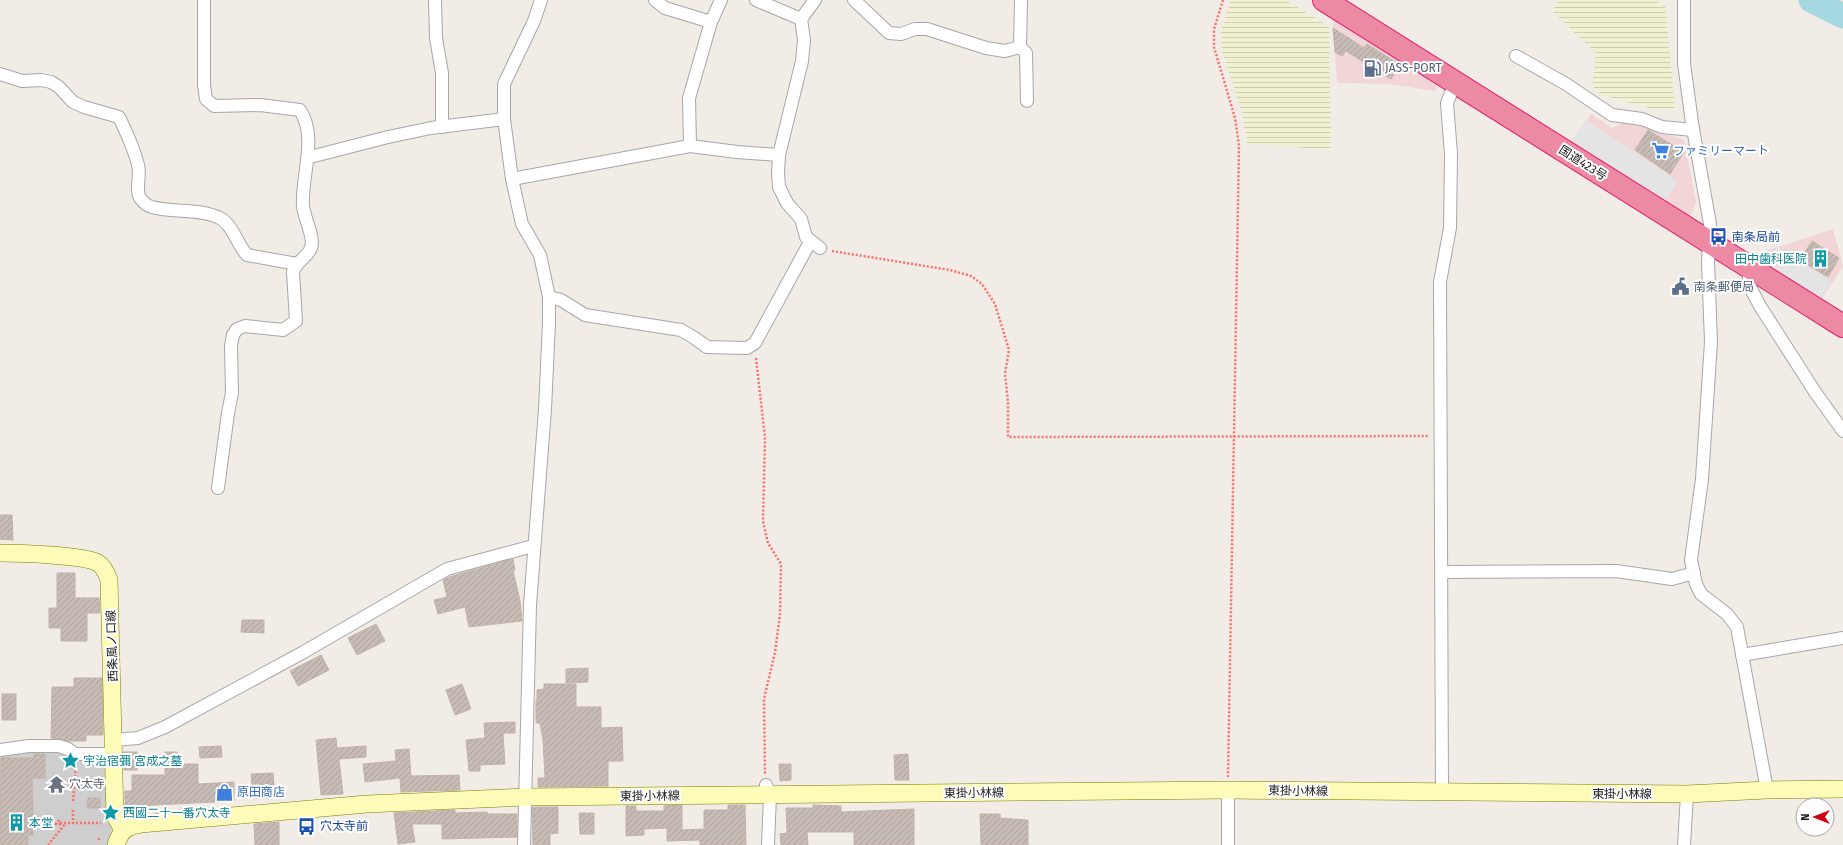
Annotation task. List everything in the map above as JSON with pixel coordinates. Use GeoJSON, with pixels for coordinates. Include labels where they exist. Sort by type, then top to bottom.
{"type":"FeatureCollection","features":[{"type":"Feature","properties":{"kind":"highway","name":"国道423号"},"geometry":{"type":"LineString","coordinates":[[1324,0],[1843,326]]}},
{"type":"Feature","properties":{"kind":"main road","name":"西条風ノ口線"},"geometry":{"type":"LineString","coordinates":[[0,553],[83,559],[97,563],[105,570],[109,580],[115,816],[120,838]]}},
{"type":"Feature","properties":{"kind":"main road","name":"東掛小林線"},"geometry":{"type":"LineString","coordinates":[[120,838],[130,826],[141,824],[367,804],[526,797],[768,790],[1228,790],[1687,794],[1767,790],[1843,789]]}},
{"type":"Feature","properties":{"kind":"street"},"geometry":{"type":"LineString","coordinates":[[204,0],[204,85],[206,99],[214,106],[260,105],[300,110],[306,120],[308,155],[303,187],[303,207],[306,222],[313,240],[311,249],[297,264],[293,272],[296,321],[283,330],[244,326],[237,329],[233,335],[231,346],[232,393],[218,488]]}},
{"type":"Feature","properties":{"kind":"street"},"geometry":{"type":"LineString","coordinates":[[436,0],[436,38],[442,73],[442,127]]}},
{"type":"Feature","properties":{"kind":"street"},"geometry":{"type":"LineString","coordinates":[[524,845],[530,605],[533,546],[545,409],[549,297],[540,255],[522,224],[512,179],[504,119],[504,84],[542,0]]}},
{"type":"Feature","properties":{"kind":"street"},"geometry":{"type":"LineString","coordinates":[[655,0],[664,8],[711,22]]}},
{"type":"Feature","properties":{"kind":"street"},"geometry":{"type":"LineString","coordinates":[[690,146],[690,98],[711,22],[720,0]]}},
{"type":"Feature","properties":{"kind":"street"},"geometry":{"type":"LineString","coordinates":[[756,0],[801,19]]}},
{"type":"Feature","properties":{"kind":"street"},"geometry":{"type":"LineString","coordinates":[[549,297],[560,300],[585,316],[681,330],[693,336],[707,347],[747,348],[755,343],[815,245],[806,237],[801,219],[787,203],[779,187],[778,173],[779,155],[802,61],[804,40],[801,19],[815,0]]}},
{"type":"Feature","properties":{"kind":"street"},"geometry":{"type":"LineString","coordinates":[[854,0],[889,33],[901,34],[915,29],[927,30],[986,48],[1005,50],[1020,48],[1026,53],[1027,101]]}},
{"type":"Feature","properties":{"kind":"street"},"geometry":{"type":"LineString","coordinates":[[1020,48],[1021,0]]}},
{"type":"Feature","properties":{"kind":"street"},"geometry":{"type":"LineString","coordinates":[[1684,0],[1684,63],[1693,130],[1710,224],[1711,342],[1702,479],[1691,560],[1696,584],[1701,594],[1727,614],[1737,628],[1767,790]]}},
{"type":"Feature","properties":{"kind":"street"},"geometry":{"type":"LineString","coordinates":[[1516,56],[1566,84],[1612,115],[1642,119],[1662,127],[1693,130]]}},
{"type":"Feature","properties":{"kind":"street"},"geometry":{"type":"LineString","coordinates":[[0,74],[22,81],[41,80],[51,82],[59,87],[73,102],[84,107],[119,117],[135,153],[139,167],[139,196],[145,204],[152,207],[198,211],[218,217],[229,224],[241,249],[247,255],[297,264]]}},
{"type":"Feature","properties":{"kind":"street"},"geometry":{"type":"LineString","coordinates":[[1442,792],[1440,282],[1450,228],[1451,154],[1447,103],[1455,83]]}},
{"type":"Feature","properties":{"kind":"street"},"geometry":{"type":"LineString","coordinates":[[308,155],[314,156],[388,137],[442,127],[504,119]]}},
{"type":"Feature","properties":{"kind":"street"},"geometry":{"type":"LineString","coordinates":[[512,179],[690,146],[779,155]]}},
{"type":"Feature","properties":{"kind":"street"},"geometry":{"type":"LineString","coordinates":[[1748,266],[1750,287],[1760,306],[1815,392],[1843,431]]}},
{"type":"Feature","properties":{"kind":"street"},"geometry":{"type":"LineString","coordinates":[[0,750],[29,746],[59,746],[76,754],[114,747],[138,738],[165,727],[302,653],[447,569],[533,546]]}},
{"type":"Feature","properties":{"kind":"street"},"geometry":{"type":"LineString","coordinates":[[1442,572],[1616,570],[1672,579],[1694,573]]}},
{"type":"Feature","properties":{"kind":"street"},"geometry":{"type":"LineString","coordinates":[[1742,655],[1843,638]]}},
{"type":"Feature","properties":{"kind":"street"},"geometry":{"type":"LineString","coordinates":[[768,790],[768,845]]}},
{"type":"Feature","properties":{"kind":"street"},"geometry":{"type":"LineString","coordinates":[[1228,790],[1228,845]]}},
{"type":"Feature","properties":{"kind":"street"},"geometry":{"type":"LineString","coordinates":[[1684,845],[1687,794]]}},
{"type":"Feature","properties":{"kind":"path"},"geometry":{"type":"LineString","coordinates":[[1223,0],[1214,28],[1214,47],[1235,118],[1239,146],[1228,790]]}},
{"type":"Feature","properties":{"kind":"path"},"geometry":{"type":"LineString","coordinates":[[815,245],[839,253],[950,270],[971,276],[982,284],[995,304],[1009,350],[1005,374],[1008,402],[1008,436],[1441,436]]}},
{"type":"Feature","properties":{"kind":"path"},"geometry":{"type":"LineString","coordinates":[[752,346],[755,351],[765,438],[763,521],[768,543],[781,564],[779,622],[775,652],[764,699],[768,790]]}},
{"type":"Feature","properties":{"kind":"path"},"geometry":{"type":"LineString","coordinates":[[73,801],[77,759]]}},
{"type":"Feature","properties":{"kind":"path"},"geometry":{"type":"LineString","coordinates":[[73,810],[73,824]]}},
{"type":"Feature","properties":{"kind":"path"},"geometry":{"type":"LineString","coordinates":[[39,824],[56,824],[59,821],[60,823],[73,824],[101,823]]}},
{"type":"Feature","properties":{"kind":"path"},"geometry":{"type":"LineString","coordinates":[[48,845],[65,824]]}},
{"type":"Feature","properties":{"kind":"shaded area","name":"JASS-PORT"},"geometry":{"type":"Polygon","coordinates":[[[1334,21],[1437,86],[1435,91],[1388,84],[1337,83],[1334,21]]]}},
{"type":"Feature","properties":{"kind":"shaded area"},"geometry":{"type":"Polygon","coordinates":[[[1591,114],[1612,128],[1629,120],[1684,140],[1696,202],[1691,216],[1677,210],[1569,144],[1591,114]]]}},
{"type":"Feature","properties":{"kind":"shaded area"},"geometry":{"type":"Polygon","coordinates":[[[1586,120],[1678,181],[1664,203],[1569,144],[1586,120]]]}},
{"type":"Feature","properties":{"kind":"shaded area"},"geometry":{"type":"Polygon","coordinates":[[[1833,229],[1843,266],[1820,302],[1747,257],[1833,229]]]}},
{"type":"Feature","properties":{"kind":"shaded area"},"geometry":{"type":"Polygon","coordinates":[[[1777,247],[1832,281],[1820,302],[1765,267],[1777,247]]]}},
{"type":"Feature","properties":{"kind":"shaded area","name":"穴太寺"},"geometry":{"type":"Polygon","coordinates":[[[41,748],[110,756],[112,812],[111,845],[0,845],[0,752],[41,748]]]}},
{"type":"Feature","properties":{"kind":"green space"},"geometry":{"type":"Polygon","coordinates":[[[1231,0],[1285,0],[1329,26],[1331,150],[1247,143],[1242,112],[1222,51],[1221,30],[1231,0]]]}},
{"type":"Feature","properties":{"kind":"green space"},"geometry":{"type":"Polygon","coordinates":[[[1559,0],[1651,0],[1665,5],[1675,110],[1653,109],[1602,95],[1592,86],[1596,53],[1552,11],[1559,0]]]}},
{"type":"Feature","properties":{"kind":"building"},"geometry":{"type":"Polygon","coordinates":[[[1333,28],[1364,48],[1367,44],[1400,65],[1391,79],[1346,51],[1342,56],[1335,52],[1333,28]]]}},
{"type":"Feature","properties":{"kind":"building","name":"ファミリーマート"},"geometry":{"type":"Polygon","coordinates":[[[1648,130],[1684,152],[1670,174],[1635,150],[1648,130]]]}},
{"type":"Feature","properties":{"kind":"building","name":"田中歯科医院"},"geometry":{"type":"Polygon","coordinates":[[[1812,241],[1839,258],[1828,277],[1800,260],[1812,241]]]}},
{"type":"Feature","properties":{"kind":"building"},"geometry":{"type":"Polygon","coordinates":[[[0,515],[12,515],[13,540],[0,539],[0,515]]]}},
{"type":"Feature","properties":{"kind":"building"},"geometry":{"type":"Polygon","coordinates":[[[513,559],[515,570],[513,570],[520,601],[522,621],[469,627],[465,607],[438,614],[434,600],[447,597],[443,580],[513,559]]]}},
{"type":"Feature","properties":{"kind":"building"},"geometry":{"type":"Polygon","coordinates":[[[57,573],[75,573],[75,598],[99,598],[100,613],[87,613],[87,641],[61,641],[61,628],[49,628],[49,608],[57,608],[57,573]]]}},
{"type":"Feature","properties":{"kind":"building"},"geometry":{"type":"Polygon","coordinates":[[[242,620],[264,620],[264,633],[241,632],[242,620]]]}},
{"type":"Feature","properties":{"kind":"building"},"geometry":{"type":"Polygon","coordinates":[[[376,624],[385,641],[357,655],[348,638],[376,624]]]}},
{"type":"Feature","properties":{"kind":"building"},"geometry":{"type":"Polygon","coordinates":[[[321,655],[329,670],[298,686],[290,671],[321,655]]]}},
{"type":"Feature","properties":{"kind":"building"},"geometry":{"type":"Polygon","coordinates":[[[588,668],[588,682],[566,683],[566,669],[588,668]]]}},
{"type":"Feature","properties":{"kind":"building"},"geometry":{"type":"Polygon","coordinates":[[[74,678],[102,678],[103,735],[86,735],[86,741],[68,741],[51,738],[52,687],[74,687],[74,678]]]}},
{"type":"Feature","properties":{"kind":"building"},"geometry":{"type":"Polygon","coordinates":[[[462,684],[471,709],[455,715],[446,690],[462,684]]]}},
{"type":"Feature","properties":{"kind":"building"},"geometry":{"type":"Polygon","coordinates":[[[544,684],[576,684],[576,707],[601,707],[601,728],[622,727],[623,761],[608,761],[608,786],[538,787],[538,778],[545,778],[543,739],[540,723],[536,723],[536,701],[537,690],[544,689],[544,684]]]}},
{"type":"Feature","properties":{"kind":"building"},"geometry":{"type":"Polygon","coordinates":[[[2,694],[16,694],[16,720],[2,720],[2,694]]]}},
{"type":"Feature","properties":{"kind":"building"},"geometry":{"type":"Polygon","coordinates":[[[515,722],[515,733],[503,733],[505,764],[480,765],[480,771],[469,771],[466,740],[485,738],[484,723],[515,722]]]}},
{"type":"Feature","properties":{"kind":"building"},"geometry":{"type":"Polygon","coordinates":[[[336,738],[337,748],[366,746],[366,757],[339,759],[343,794],[321,795],[316,740],[336,738]]]}},
{"type":"Feature","properties":{"kind":"building"},"geometry":{"type":"Polygon","coordinates":[[[221,746],[222,757],[200,758],[199,747],[221,746]]]}},
{"type":"Feature","properties":{"kind":"building"},"geometry":{"type":"Polygon","coordinates":[[[409,749],[411,776],[459,775],[460,790],[401,792],[400,778],[365,782],[363,764],[396,761],[395,750],[409,749]]]}},
{"type":"Feature","properties":{"kind":"building"},"geometry":{"type":"Polygon","coordinates":[[[123,752],[137,752],[137,770],[124,770],[123,752]]]}},
{"type":"Feature","properties":{"kind":"building"},"geometry":{"type":"Polygon","coordinates":[[[165,752],[177,752],[177,764],[198,764],[198,784],[234,782],[234,801],[136,806],[136,809],[125,809],[125,791],[132,791],[132,775],[165,775],[165,752]]]}},
{"type":"Feature","properties":{"kind":"building"},"geometry":{"type":"Polygon","coordinates":[[[34,754],[45,754],[45,778],[32,778],[33,835],[28,835],[28,845],[0,845],[1,758],[34,758],[34,754]]]}},
{"type":"Feature","properties":{"kind":"building"},"geometry":{"type":"Polygon","coordinates":[[[908,754],[909,780],[895,780],[894,755],[908,754]]]}},
{"type":"Feature","properties":{"kind":"building"},"geometry":{"type":"Polygon","coordinates":[[[779,764],[791,764],[791,780],[780,781],[779,764]]]}},
{"type":"Feature","properties":{"kind":"building"},"geometry":{"type":"Polygon","coordinates":[[[273,773],[275,798],[253,798],[251,774],[273,773]]]}},
{"type":"Feature","properties":{"kind":"building"},"geometry":{"type":"Polygon","coordinates":[[[88,798],[100,798],[100,808],[87,808],[88,798]]]}},
{"type":"Feature","properties":{"kind":"building"},"geometry":{"type":"Polygon","coordinates":[[[682,805],[682,830],[704,829],[704,810],[728,810],[728,805],[745,805],[746,845],[700,845],[700,840],[667,841],[667,828],[644,829],[644,835],[626,836],[626,806],[636,806],[636,811],[664,811],[664,806],[682,805]]]}},
{"type":"Feature","properties":{"kind":"building"},"geometry":{"type":"Polygon","coordinates":[[[813,805],[841,806],[841,812],[914,809],[914,845],[854,845],[854,832],[807,832],[808,845],[781,845],[780,834],[787,833],[786,808],[813,808],[813,805]]]}},
{"type":"Feature","properties":{"kind":"building"},"geometry":{"type":"Polygon","coordinates":[[[532,807],[558,807],[558,833],[550,834],[550,845],[533,845],[532,807]]]}},
{"type":"Feature","properties":{"kind":"building"},"geometry":{"type":"Polygon","coordinates":[[[455,810],[455,813],[487,812],[487,814],[517,814],[517,837],[442,839],[442,824],[412,824],[415,842],[398,844],[394,813],[455,810]]]}},
{"type":"Feature","properties":{"kind":"building"},"geometry":{"type":"Polygon","coordinates":[[[579,813],[594,813],[594,834],[580,834],[579,813]]]}},
{"type":"Feature","properties":{"kind":"building"},"geometry":{"type":"Polygon","coordinates":[[[980,814],[1000,814],[1000,818],[1028,820],[1028,845],[981,845],[980,814]]]}},
{"type":"Feature","properties":{"kind":"building"},"geometry":{"type":"Polygon","coordinates":[[[279,822],[279,845],[255,845],[254,824],[279,822]]]}},
{"type":"Feature","properties":{"kind":"waterway"},"geometry":{"type":"LineString","coordinates":[[1811,0],[1843,16]]}},
{"type":"Feature","properties":{"kind":"place","name":"JASS-PORT"},"geometry":{"type":"Point","coordinates":[1372,68]}},
{"type":"Feature","properties":{"kind":"place","name":"ファミリーマート"},"geometry":{"type":"Point","coordinates":[1660,151]}},
{"type":"Feature","properties":{"kind":"place","name":"南条局前"},"geometry":{"type":"Point","coordinates":[1719,237]}},
{"type":"Feature","properties":{"kind":"place","name":"田中歯科医院"},"geometry":{"type":"Point","coordinates":[1820,259]}},
{"type":"Feature","properties":{"kind":"place","name":"南条郵便局"},"geometry":{"type":"Point","coordinates":[1681,287]}},
{"type":"Feature","properties":{"kind":"place","name":"宇治宿彌 宮成之墓"},"geometry":{"type":"Point","coordinates":[70,761]}},
{"type":"Feature","properties":{"kind":"place","name":"穴太寺"},"geometry":{"type":"Point","coordinates":[56,784]}},
{"type":"Feature","properties":{"kind":"place","name":"原田商店"},"geometry":{"type":"Point","coordinates":[224,792]}},
{"type":"Feature","properties":{"kind":"place","name":"西國二十一番穴太寺"},"geometry":{"type":"Point","coordinates":[110,813]}},
{"type":"Feature","properties":{"kind":"place","name":"本堂"},"geometry":{"type":"Point","coordinates":[16,823]}},
{"type":"Feature","properties":{"kind":"place","name":"穴太寺前"},"geometry":{"type":"Point","coordinates":[307,826]}}]}
